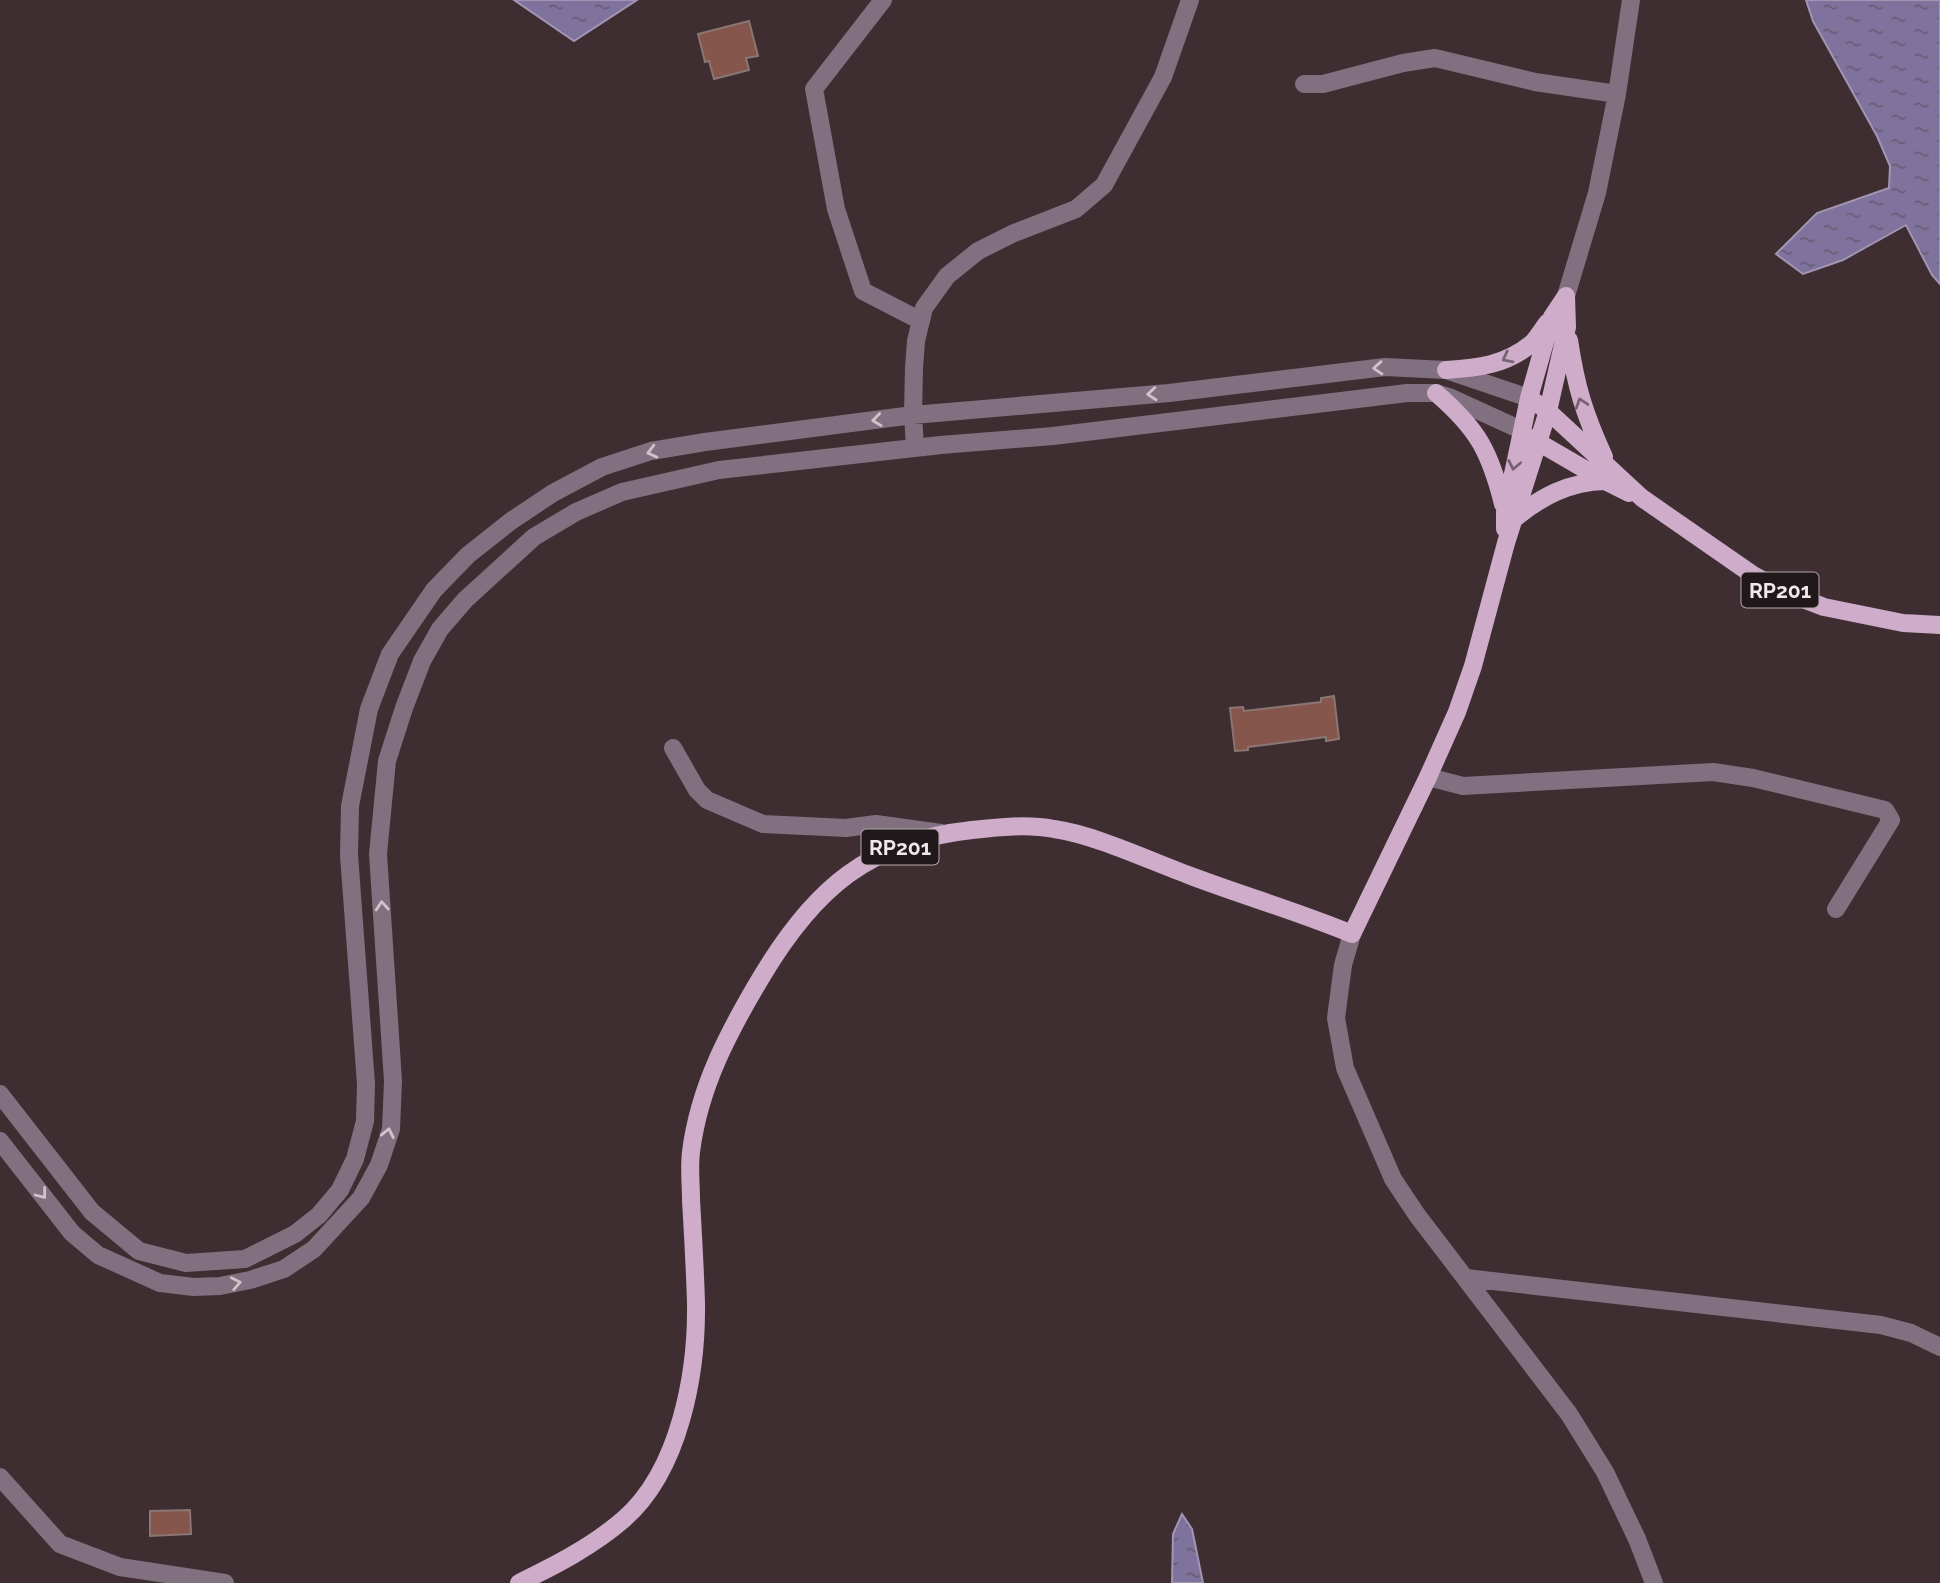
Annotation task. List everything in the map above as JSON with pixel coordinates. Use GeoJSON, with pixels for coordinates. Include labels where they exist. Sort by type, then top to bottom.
{"type":"FeatureCollection","features":[{"type":"Feature","properties":{"kind":"main road"},"geometry":{"type":"LineString","coordinates":[[1446,370],[1483,367],[1503,362],[1533,343],[1566,296]]}},
{"type":"Feature","properties":{"kind":"main road"},"geometry":{"type":"LineString","coordinates":[[1566,296],[1567,327],[1576,386],[1607,474]]}},
{"type":"Feature","properties":{"kind":"main road"},"geometry":{"type":"LineString","coordinates":[[1352,934],[1428,777],[1457,712],[1473,666],[1506,543],[1521,430],[1552,317]]}},
{"type":"Feature","properties":{"kind":"main road"},"geometry":{"type":"LineString","coordinates":[[1509,516],[1548,411],[1567,327]]}},
{"type":"Feature","properties":{"kind":"main road"},"geometry":{"type":"LineString","coordinates":[[1436,393],[1468,424],[1489,456],[1509,516]]}},
{"type":"Feature","properties":{"kind":"main road"},"geometry":{"type":"LineString","coordinates":[[1529,398],[1548,411],[1607,474]]}},
{"type":"Feature","properties":{"kind":"main road"},"geometry":{"type":"LineString","coordinates":[[1521,430],[1538,443],[1607,474]]}},
{"type":"Feature","properties":{"kind":"main road"},"geometry":{"type":"LineString","coordinates":[[1509,516],[1570,486],[1607,474]]}},
{"type":"Feature","properties":{"kind":"main road","name":"RP201"},"geometry":{"type":"LineString","coordinates":[[1607,474],[1723,555],[1785,592],[1824,607],[1866,617],[1940,625]]}},
{"type":"Feature","properties":{"kind":"main road","name":"RP201"},"geometry":{"type":"LineString","coordinates":[[519,1583],[583,1549],[627,1517],[650,1489],[665,1463],[678,1433],[694,1351],[696,1307],[690,1157],[695,1122],[705,1086],[746,1005],[784,940],[813,904],[837,881],[859,865],[882,854],[941,833],[1016,826],[1056,829],[1136,855],[1352,934]]}},
{"type":"Feature","properties":{"kind":"street"},"geometry":{"type":"LineString","coordinates":[[883,0],[814,89],[836,208],[863,291],[920,321]]}},
{"type":"Feature","properties":{"kind":"street"},"geometry":{"type":"LineString","coordinates":[[915,447],[913,415],[916,341],[924,308],[935,290],[947,276],[978,251],[1012,234],[1076,209],[1104,185],[1163,77],[1191,0]]}},
{"type":"Feature","properties":{"kind":"street"},"geometry":{"type":"LineString","coordinates":[[1566,296],[1597,194],[1617,94],[1630,0]]}},
{"type":"Feature","properties":{"kind":"street"},"geometry":{"type":"LineString","coordinates":[[1304,84],[1323,84],[1403,62],[1435,58],[1535,82],[1617,94]]}},
{"type":"Feature","properties":{"kind":"street"},"geometry":{"type":"LineString","coordinates":[[0,1094],[92,1212],[139,1251],[186,1264],[245,1259],[295,1234],[319,1215],[340,1190],[355,1159],[365,1121],[366,1084],[349,855],[350,806],[369,709],[377,687],[390,654],[434,590],[468,555],[511,521],[553,493],[602,467],[651,452],[705,442],[913,415],[1168,393],[1385,367],[1446,370],[1529,398]]}},
{"type":"Feature","properties":{"kind":"street"},"geometry":{"type":"LineString","coordinates":[[0,1140],[72,1233],[98,1255],[160,1283],[220,1286],[284,1269],[314,1249],[361,1198],[379,1165],[390,1129],[393,1081],[378,854],[387,761],[422,661],[440,629],[465,600],[534,537],[576,512],[622,492],[719,470],[915,447],[1054,436],[1407,393],[1436,393],[1521,430]]}},
{"type":"Feature","properties":{"kind":"street"},"geometry":{"type":"LineString","coordinates":[[673,748],[697,790],[707,800],[762,824],[846,828],[876,824],[941,833]]}},
{"type":"Feature","properties":{"kind":"street"},"geometry":{"type":"LineString","coordinates":[[1428,777],[1463,786],[1713,772],[1766,780],[1885,810],[1891,820],[1836,909]]}},
{"type":"Feature","properties":{"kind":"street"},"geometry":{"type":"LineString","coordinates":[[1352,934],[1343,965],[1336,1018],[1345,1068],[1393,1179],[1417,1215],[1569,1414],[1598,1460],[1637,1538],[1654,1583]]}},
{"type":"Feature","properties":{"kind":"street"},"geometry":{"type":"LineString","coordinates":[[1465,1278],[1881,1325],[1911,1333],[1940,1347]]}},
{"type":"Feature","properties":{"kind":"street"},"geometry":{"type":"LineString","coordinates":[[0,1478],[60,1544],[120,1567],[225,1583]]}},
{"type":"Feature","properties":{"kind":"water"},"geometry":{"type":"Polygon","coordinates":[[[514,0],[637,0],[574,41],[514,0]]]}},
{"type":"Feature","properties":{"kind":"water"},"geometry":{"type":"Polygon","coordinates":[[[1806,0],[1940,0],[1940,284],[1932,275],[1906,225],[1843,260],[1803,274],[1776,254],[1817,213],[1889,188],[1890,166],[1877,136],[1813,21],[1806,0]]]}},
{"type":"Feature","properties":{"kind":"water"},"geometry":{"type":"Polygon","coordinates":[[[1182,1514],[1192,1529],[1203,1583],[1172,1583],[1173,1534],[1182,1514]]]}},
{"type":"Feature","properties":{"kind":"building"},"geometry":{"type":"Polygon","coordinates":[[[749,21],[758,56],[746,58],[749,70],[714,79],[709,61],[705,62],[698,34],[749,21]]]}},
{"type":"Feature","properties":{"kind":"building"},"geometry":{"type":"Polygon","coordinates":[[[1334,696],[1339,739],[1326,741],[1326,737],[1235,751],[1230,708],[1243,707],[1244,711],[1321,702],[1321,698],[1334,696]]]}},
{"type":"Feature","properties":{"kind":"building"},"geometry":{"type":"Polygon","coordinates":[[[190,1510],[191,1534],[150,1536],[150,1511],[190,1510]]]}}]}
